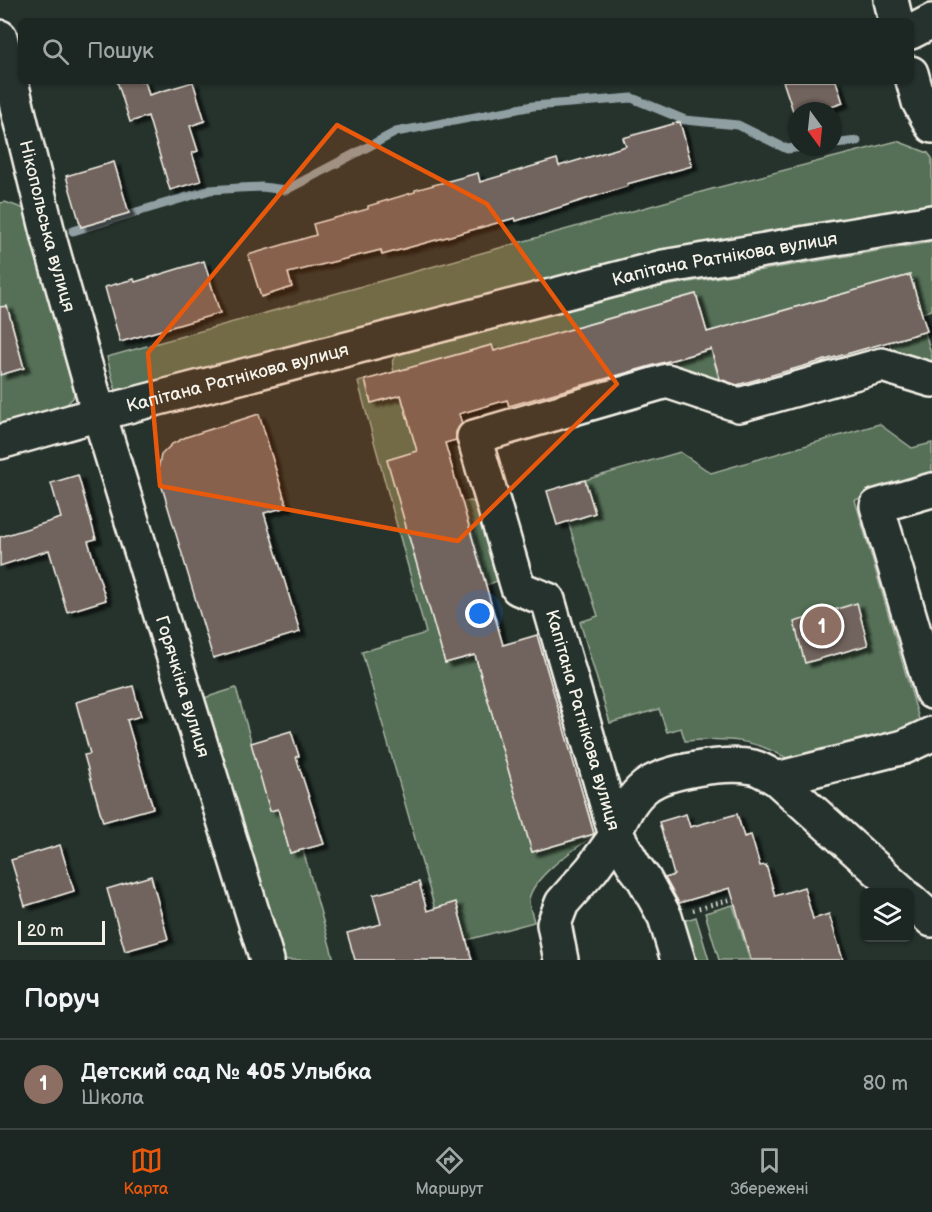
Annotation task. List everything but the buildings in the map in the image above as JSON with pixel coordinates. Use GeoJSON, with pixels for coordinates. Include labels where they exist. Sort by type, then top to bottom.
{"type":"FeatureCollection","features":[{"type":"Feature","properties":{"kind":"street"},"geometry":{"type":"LineString","coordinates":[[891,0],[895,18]]}},
{"type":"Feature","properties":{"kind":"street"},"geometry":{"type":"LineString","coordinates":[[914,30],[932,21]]}},
{"type":"Feature","properties":{"kind":"street","name":"Нікопольська вулиця"},"geometry":{"type":"LineString","coordinates":[[0,37],[50,241],[99,414]]}},
{"type":"Feature","properties":{"kind":"street"},"geometry":{"type":"LineString","coordinates":[[914,84],[919,102],[932,126]]}},
{"type":"Feature","properties":{"kind":"street","name":"Капітана Ратнікова вулиця"},"geometry":{"type":"LineString","coordinates":[[0,442],[99,414],[663,267],[932,222]]}},
{"type":"Feature","properties":{"kind":"street","name":"Капітана Ратнікова вулиця"},"geometry":{"type":"LineString","coordinates":[[678,960],[665,917],[615,834],[548,600],[518,588],[474,437],[667,381],[739,405],[882,365],[932,380]]}},
{"type":"Feature","properties":{"kind":"street","name":"Горячкіна вулиця"},"geometry":{"type":"LineString","coordinates":[[99,414],[267,960]]}},
{"type":"Feature","properties":{"kind":"street"},"geometry":{"type":"LineString","coordinates":[[932,490],[877,506],[932,692]]}},
{"type":"Feature","properties":{"kind":"street"},"geometry":{"type":"LineString","coordinates":[[777,779],[918,740]]}},
{"type":"Feature","properties":{"kind":"street"},"geometry":{"type":"LineString","coordinates":[[561,960],[554,924],[562,903],[592,869],[615,834],[628,806],[646,786],[664,776],[717,765],[754,767],[777,779],[898,888]]}},
{"type":"Feature","properties":{"kind":"street"},"geometry":{"type":"LineString","coordinates":[[914,904],[932,920]]}},
{"type":"Feature","properties":{"kind":"path"},"geometry":{"type":"LineString","coordinates":[[665,917],[733,899]]}},
{"type":"Feature","properties":{"kind":"highlighted area"},"geometry":{"type":"Polygon","coordinates":[[[337,125],[487,204],[617,384],[458,541],[160,486],[148,353],[337,125]]]}},
{"type":"Feature","properties":{"kind":"green space"},"geometry":{"type":"Polygon","coordinates":[[[897,141],[928,153],[932,158],[932,209],[671,248],[547,279],[124,393],[118,393],[115,388],[107,357],[712,189],[897,141]]]}},
{"type":"Feature","properties":{"kind":"green space"},"geometry":{"type":"Polygon","coordinates":[[[5,202],[25,209],[75,388],[73,398],[64,407],[0,424],[0,203],[5,202]]]}},
{"type":"Feature","properties":{"kind":"green space"},"geometry":{"type":"Polygon","coordinates":[[[932,242],[932,310],[922,313],[910,275],[707,332],[695,294],[494,351],[491,345],[394,372],[393,361],[401,354],[647,289],[932,242]]]}},
{"type":"Feature","properties":{"kind":"green space"},"geometry":{"type":"Polygon","coordinates":[[[925,332],[932,357],[932,375],[894,361],[889,343],[925,332]]]}},
{"type":"Feature","properties":{"kind":"green space"},"geometry":{"type":"Polygon","coordinates":[[[866,349],[868,357],[786,379],[784,373],[866,349]]]}},
{"type":"Feature","properties":{"kind":"green space"},"geometry":{"type":"Polygon","coordinates":[[[711,350],[722,390],[767,377],[770,386],[738,399],[680,379],[674,360],[711,350]]]}},
{"type":"Feature","properties":{"kind":"green space"},"geometry":{"type":"Polygon","coordinates":[[[394,372],[417,451],[387,460],[445,663],[475,655],[532,852],[595,835],[573,850],[540,879],[529,899],[534,922],[467,940],[456,903],[435,909],[362,652],[426,633],[358,382],[394,372]]]}},
{"type":"Feature","properties":{"kind":"green space"},"geometry":{"type":"Polygon","coordinates":[[[879,424],[912,448],[932,443],[932,476],[855,500],[921,726],[793,762],[767,748],[741,741],[715,739],[685,741],[681,728],[667,732],[659,709],[610,723],[580,622],[598,616],[568,522],[595,513],[585,480],[680,452],[711,473],[879,424]]]}},
{"type":"Feature","properties":{"kind":"green space"},"geometry":{"type":"Polygon","coordinates":[[[464,502],[476,503],[498,578],[497,581],[487,585],[464,502]]]}},
{"type":"Feature","properties":{"kind":"green space"},"geometry":{"type":"Polygon","coordinates":[[[236,688],[263,783],[278,809],[290,853],[303,850],[334,960],[283,960],[204,698],[236,688]]]}},
{"type":"Feature","properties":{"kind":"green space"},"geometry":{"type":"Polygon","coordinates":[[[593,794],[605,828],[595,835],[585,796],[593,794]]]}},
{"type":"Feature","properties":{"kind":"green space"},"geometry":{"type":"Polygon","coordinates":[[[733,905],[750,960],[719,960],[705,913],[733,905]]]}},
{"type":"Feature","properties":{"kind":"green space"},"geometry":{"type":"Polygon","coordinates":[[[696,917],[709,960],[694,960],[683,921],[696,917]]]}},
{"type":"Feature","properties":{"kind":"waterway"},"geometry":{"type":"LineString","coordinates":[[73,231],[210,190],[262,187],[286,190],[396,132],[533,106],[632,98],[685,120],[738,125],[788,149]]}},
{"type":"Feature","properties":{"kind":"waterway"},"geometry":{"type":"LineString","coordinates":[[842,143],[857,141]]}},
{"type":"Feature","properties":{"kind":"place","name":"Детский сад № 405 Улыбка"},"geometry":{"type":"Point","coordinates":[822,626]}}]}
